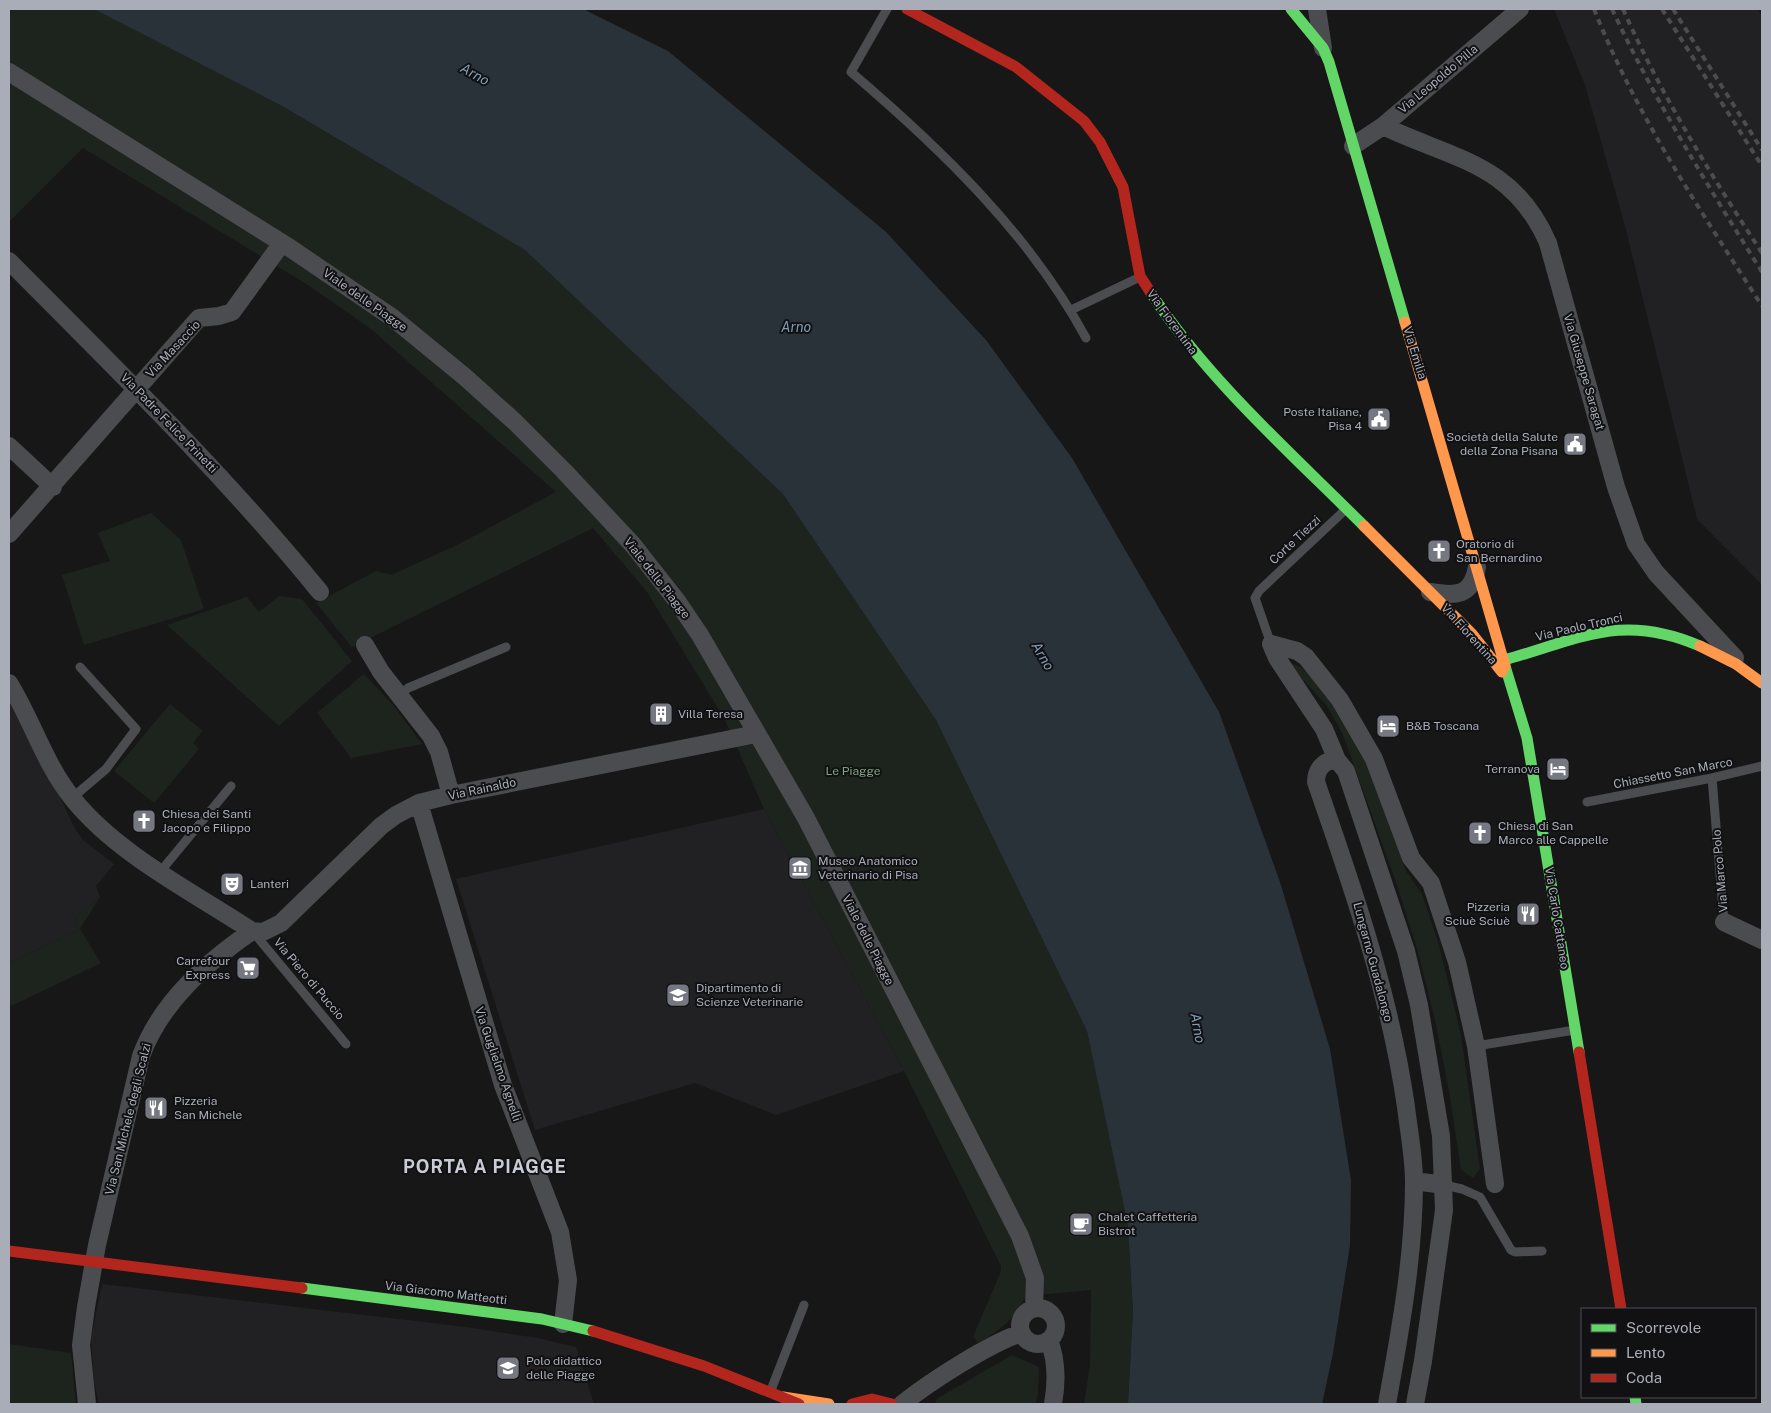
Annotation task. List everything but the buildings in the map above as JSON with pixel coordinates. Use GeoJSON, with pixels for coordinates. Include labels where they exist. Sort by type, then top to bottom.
{"type":"FeatureCollection","features":[{"type":"Feature","properties":{"kind":"main road","name":"Via Fiorentina"},"geometry":{"type":"LineString","coordinates":[[907,9],[1016,67],[1084,121],[1100,142],[1123,187],[1140,276],[1174,328],[1208,369],[1472,634],[1507,678]]}},
{"type":"Feature","properties":{"kind":"main road","name":"Via Emilia"},"geometry":{"type":"LineString","coordinates":[[1291,9],[1324,48],[1504,660]]}},
{"type":"Feature","properties":{"kind":"main road","name":"Via Paolo Tronci"},"geometry":{"type":"LineString","coordinates":[[1504,660],[1566,641],[1609,631],[1644,629],[1691,642],[1744,666]]}},
{"type":"Feature","properties":{"kind":"main road","name":"Via Carlo Cattaneo"},"geometry":{"type":"LineString","coordinates":[[1504,660],[1507,678],[1527,738],[1543,810],[1575,1030],[1621,1308]]}},
{"type":"Feature","properties":{"kind":"main road"},"geometry":{"type":"LineString","coordinates":[[1744,666],[1762,684]]}},
{"type":"Feature","properties":{"kind":"main road","name":"Via Giacomo Matteotti"},"geometry":{"type":"LineString","coordinates":[[9,1250],[476,1310],[563,1324],[650,1347],[799,1404]]}},
{"type":"Feature","properties":{"kind":"main road","name":"Via Giacomo Matteotti"},"geometry":{"type":"LineString","coordinates":[[783,1397],[829,1404]]}},
{"type":"Feature","properties":{"kind":"main road"},"geometry":{"type":"LineString","coordinates":[[852,1404],[872,1398],[892,1404]]}},
{"type":"Feature","properties":{"kind":"street","name":"Via Emilia"},"geometry":{"type":"LineString","coordinates":[[1317,9],[1324,48]]}},
{"type":"Feature","properties":{"kind":"street","name":"Via Leopoldo Pilla"},"geometry":{"type":"LineString","coordinates":[[1353,146],[1383,126],[1520,9]]}},
{"type":"Feature","properties":{"kind":"street","name":"Viale delle Piagge"},"geometry":{"type":"LineString","coordinates":[[9,72],[282,243],[393,318],[465,377],[564,471],[634,545],[677,600],[700,635],[806,818],[1020,1236],[1035,1278],[1034,1308]]}},
{"type":"Feature","properties":{"kind":"street","name":"Via Giuseppe Saragat"},"geometry":{"type":"LineString","coordinates":[[1383,126],[1490,173],[1520,197],[1534,214],[1550,252],[1616,487],[1636,544],[1656,573],[1744,666]]}},
{"type":"Feature","properties":{"kind":"street","name":"Via Masaccio"},"geometry":{"type":"LineString","coordinates":[[9,534],[199,318],[219,316],[232,312],[282,243]]}},
{"type":"Feature","properties":{"kind":"street","name":"Via Padre Felice Prinetti"},"geometry":{"type":"LineString","coordinates":[[9,261],[227,482],[271,531],[320,592]]}},
{"type":"Feature","properties":{"kind":"street"},"geometry":{"type":"LineString","coordinates":[[9,446],[53,486]]}},
{"type":"Feature","properties":{"kind":"street","name":"Via Fiorentina"},"geometry":{"type":"LineString","coordinates":[[1430,592],[1449,595],[1462,592],[1474,581],[1477,567]]}},
{"type":"Feature","properties":{"kind":"street"},"geometry":{"type":"LineString","coordinates":[[1271,644],[1277,658],[1330,738],[1337,760],[1346,771],[1408,960],[1428,1052],[1441,1136],[1444,1210],[1430,1315],[1415,1404]]}},
{"type":"Feature","properties":{"kind":"street"},"geometry":{"type":"LineString","coordinates":[[1271,644],[1297,651],[1315,668],[1354,722],[1366,741],[1382,779],[1394,819],[1411,858],[1431,883],[1457,962],[1476,1046],[1496,1184]]}},
{"type":"Feature","properties":{"kind":"street"},"geometry":{"type":"LineString","coordinates":[[365,645],[381,672],[431,736],[439,752],[451,795]]}},
{"type":"Feature","properties":{"kind":"street"},"geometry":{"type":"LineString","coordinates":[[9,683],[63,785],[72,798],[116,841],[160,872],[252,931]]}},
{"type":"Feature","properties":{"kind":"street","name":"Via Rainaldo"},"geometry":{"type":"LineString","coordinates":[[252,931],[263,932],[281,923],[381,826],[419,803],[756,734]]}},
{"type":"Feature","properties":{"kind":"street","name":"Lungarno Guadalongo"},"geometry":{"type":"LineString","coordinates":[[1337,760],[1328,761],[1320,768],[1316,782],[1353,890],[1388,1016],[1402,1076],[1414,1181],[1403,1310],[1387,1404]]}},
{"type":"Feature","properties":{"kind":"street","name":"Via Guglielmo Agnelli"},"geometry":{"type":"LineString","coordinates":[[419,803],[503,1085],[560,1232],[568,1280],[563,1324]]}},
{"type":"Feature","properties":{"kind":"street","name":"Via Marco Polo"},"geometry":{"type":"LineString","coordinates":[[1724,922],[1762,940]]}},
{"type":"Feature","properties":{"kind":"street","name":"Via San Michele degli Scalzi"},"geometry":{"type":"LineString","coordinates":[[87,1404],[81,1345],[94,1261],[141,1056],[151,1032],[183,990],[227,949],[252,931]]}},
{"type":"Feature","properties":{"kind":"street"},"geometry":{"type":"LineString","coordinates":[[1414,1181],[1444,1185]]}},
{"type":"Feature","properties":{"kind":"street"},"geometry":{"type":"LineString","coordinates":[[1034,1308],[1049,1312],[1055,1320],[1055,1331],[1049,1340],[1034,1343],[1024,1338],[1021,1333],[1022,1318],[1034,1308]]}},
{"type":"Feature","properties":{"kind":"street"},"geometry":{"type":"LineString","coordinates":[[1403,1310],[1430,1315]]}},
{"type":"Feature","properties":{"kind":"street"},"geometry":{"type":"LineString","coordinates":[[902,1404],[970,1360],[1021,1333]]}},
{"type":"Feature","properties":{"kind":"street"},"geometry":{"type":"LineString","coordinates":[[1049,1340],[1056,1368],[1053,1404]]}},
{"type":"Feature","properties":{"kind":"lane"},"geometry":{"type":"LineString","coordinates":[[887,9],[850,72],[905,119],[978,192],[1018,238],[1071,310],[1086,338]]}},
{"type":"Feature","properties":{"kind":"lane"},"geometry":{"type":"LineString","coordinates":[[1071,310],[1140,276]]}},
{"type":"Feature","properties":{"kind":"lane","name":"Corte Tiezzi"},"geometry":{"type":"LineString","coordinates":[[1271,644],[1255,598],[1259,591],[1348,508]]}},
{"type":"Feature","properties":{"kind":"lane"},"geometry":{"type":"LineString","coordinates":[[399,695],[408,688],[506,647]]}},
{"type":"Feature","properties":{"kind":"lane"},"geometry":{"type":"LineString","coordinates":[[72,798],[106,769],[136,729],[80,668]]}},
{"type":"Feature","properties":{"kind":"lane","name":"Chiassetto San Marco"},"geometry":{"type":"LineString","coordinates":[[1588,802],[1712,778],[1762,766]]}},
{"type":"Feature","properties":{"kind":"lane","name":"Via Marco Polo"},"geometry":{"type":"LineString","coordinates":[[1712,778],[1724,922]]}},
{"type":"Feature","properties":{"kind":"lane"},"geometry":{"type":"LineString","coordinates":[[160,872],[231,786]]}},
{"type":"Feature","properties":{"kind":"lane","name":"Via Piero di Puccio"},"geometry":{"type":"LineString","coordinates":[[252,931],[346,1044]]}},
{"type":"Feature","properties":{"kind":"lane"},"geometry":{"type":"LineString","coordinates":[[1476,1046],[1575,1030]]}},
{"type":"Feature","properties":{"kind":"lane"},"geometry":{"type":"LineString","coordinates":[[1444,1185],[1462,1189],[1480,1198],[1511,1250],[1515,1252],[1542,1251]]}},
{"type":"Feature","properties":{"kind":"lane"},"geometry":{"type":"LineString","coordinates":[[770,1392],[804,1305]]}},
{"type":"Feature","properties":{"kind":"shaded area"},"geometry":{"type":"Polygon","coordinates":[[[1554,9],[1758,9],[1762,17],[1762,585],[1697,519],[1624,222],[1585,85],[1554,9]]]}},
{"type":"Feature","properties":{"kind":"shaded area"},"geometry":{"type":"Polygon","coordinates":[[[9,695],[33,739],[74,827],[83,840],[114,864],[96,886],[100,897],[75,919],[79,930],[9,963],[9,695]]]}},
{"type":"Feature","properties":{"kind":"shaded area","name":"Dipartimento di Scienze Veterinarie"},"geometry":{"type":"Polygon","coordinates":[[[764,809],[904,1071],[776,1115],[695,1083],[535,1130],[456,879],[764,809]]]}},
{"type":"Feature","properties":{"kind":"shaded area"},"geometry":{"type":"Polygon","coordinates":[[[102,1284],[466,1327],[538,1338],[576,1347],[594,1404],[99,1404],[94,1382],[91,1338],[102,1284]]]}},
{"type":"Feature","properties":{"kind":"green space","name":"Le Piagge"},"geometry":{"type":"Polygon","coordinates":[[[9,9],[95,9],[284,107],[525,250],[783,494],[936,720],[1087,1031],[1128,1226],[1133,1311],[1128,1404],[1084,1404],[1090,1365],[1091,1290],[1026,1296],[1012,1318],[1000,1329],[978,1343],[973,1337],[1001,1271],[1001,1266],[904,1071],[764,809],[724,718],[647,592],[593,528],[352,647],[316,603],[376,571],[391,575],[459,544],[556,492],[371,329],[308,285],[83,148],[9,222],[9,9]]]}},
{"type":"Feature","properties":{"kind":"green space"},"geometry":{"type":"Polygon","coordinates":[[[151,513],[181,540],[204,609],[84,645],[62,575],[110,561],[98,533],[151,513]]]}},
{"type":"Feature","properties":{"kind":"green space"},"geometry":{"type":"Polygon","coordinates":[[[279,596],[302,599],[352,661],[279,726],[167,625],[247,597],[259,612],[279,596]]]}},
{"type":"Feature","properties":{"kind":"green space"},"geometry":{"type":"Polygon","coordinates":[[[1285,660],[1302,668],[1312,678],[1345,718],[1361,743],[1406,871],[1422,894],[1439,945],[1461,1035],[1480,1169],[1473,1178],[1461,1170],[1449,1091],[1435,1020],[1418,952],[1397,885],[1343,735],[1327,706],[1285,660]]]}},
{"type":"Feature","properties":{"kind":"green space"},"geometry":{"type":"Polygon","coordinates":[[[364,674],[394,706],[422,744],[351,758],[317,713],[364,674]]]}},
{"type":"Feature","properties":{"kind":"green space"},"geometry":{"type":"Polygon","coordinates":[[[170,704],[203,731],[193,743],[199,749],[154,803],[114,771],[170,704]]]}},
{"type":"Feature","properties":{"kind":"green space"},"geometry":{"type":"Polygon","coordinates":[[[100,897],[80,929],[101,963],[9,1007],[9,963],[79,930],[75,919],[100,897]]]}},
{"type":"Feature","properties":{"kind":"green space"},"geometry":{"type":"Polygon","coordinates":[[[9,1344],[71,1353],[76,1404],[9,1404],[9,1344]]]}},
{"type":"Feature","properties":{"kind":"green space"},"geometry":{"type":"Polygon","coordinates":[[[1012,1355],[1039,1367],[1038,1395],[1035,1404],[934,1404],[938,1398],[1012,1355]]]}},
{"type":"Feature","properties":{"kind":"water","name":"Arno"},"geometry":{"type":"Polygon","coordinates":[[[94,9],[583,9],[668,51],[886,232],[986,340],[1072,458],[1219,712],[1280,882],[1330,1049],[1351,1180],[1350,1245],[1333,1353],[1322,1404],[1128,1404],[1133,1311],[1128,1226],[1087,1031],[936,720],[783,494],[525,250],[284,107],[94,9]]]}},
{"type":"Feature","properties":{"kind":"railway"},"geometry":{"type":"LineString","coordinates":[[1594,9],[1629,87],[1649,124],[1670,161],[1762,306]]}},
{"type":"Feature","properties":{"kind":"railway"},"geometry":{"type":"LineString","coordinates":[[1612,9],[1664,110],[1762,272]]}},
{"type":"Feature","properties":{"kind":"railway"},"geometry":{"type":"LineString","coordinates":[[1623,9],[1670,103],[1724,194],[1762,253]]}},
{"type":"Feature","properties":{"kind":"railway"},"geometry":{"type":"LineString","coordinates":[[1662,9],[1762,166]]}},
{"type":"Feature","properties":{"kind":"railway"},"geometry":{"type":"LineString","coordinates":[[1673,9],[1762,150]]}},
{"type":"Feature","properties":{"kind":"traffic: fast"},"geometry":{"type":"LineString","coordinates":[[1291,9],[1323,48],[1329,62],[1405,322]]}},
{"type":"Feature","properties":{"kind":"traffic: fast"},"geometry":{"type":"LineString","coordinates":[[1151,293],[1198,356],[1224,386],[1364,526]]}},
{"type":"Feature","properties":{"kind":"traffic: fast"},"geometry":{"type":"LineString","coordinates":[[1504,660],[1579,637],[1601,632],[1624,630],[1647,631],[1672,636],[1700,646]]}},
{"type":"Feature","properties":{"kind":"traffic: fast"},"geometry":{"type":"LineString","coordinates":[[1505,666],[1527,738],[1579,1052]]}},
{"type":"Feature","properties":{"kind":"traffic: fast"},"geometry":{"type":"LineString","coordinates":[[302,1288],[542,1319],[593,1331]]}},
{"type":"Feature","properties":{"kind":"traffic: fast"},"geometry":{"type":"LineString","coordinates":[[1635,1398],[1636,1404]]}},
{"type":"Feature","properties":{"kind":"traffic: slow"},"geometry":{"type":"LineString","coordinates":[[1405,322],[1505,666]]}},
{"type":"Feature","properties":{"kind":"traffic: slow"},"geometry":{"type":"LineString","coordinates":[[1364,526],[1472,634],[1502,672]]}},
{"type":"Feature","properties":{"kind":"traffic: slow"},"geometry":{"type":"LineString","coordinates":[[1700,646],[1736,664],[1762,683]]}},
{"type":"Feature","properties":{"kind":"traffic: slow"},"geometry":{"type":"LineString","coordinates":[[783,1397],[829,1404]]}},
{"type":"Feature","properties":{"kind":"traffic: jam"},"geometry":{"type":"LineString","coordinates":[[907,9],[1016,67],[1084,121],[1100,142],[1123,187],[1140,276],[1151,293]]}},
{"type":"Feature","properties":{"kind":"traffic: jam"},"geometry":{"type":"LineString","coordinates":[[1579,1052],[1621,1308]]}},
{"type":"Feature","properties":{"kind":"traffic: jam"},"geometry":{"type":"LineString","coordinates":[[9,1251],[302,1288]]}},
{"type":"Feature","properties":{"kind":"traffic: jam"},"geometry":{"type":"LineString","coordinates":[[593,1331],[704,1366],[799,1404]]}},
{"type":"Feature","properties":{"kind":"traffic: jam"},"geometry":{"type":"LineString","coordinates":[[852,1404],[872,1399],[892,1404]]}},
{"type":"Feature","properties":{"kind":"place","name":"Poste Italiane, Pisa 4"},"geometry":{"type":"Point","coordinates":[1379,419]}},
{"type":"Feature","properties":{"kind":"place","name":"Società della Salute della Zona Pisana"},"geometry":{"type":"Point","coordinates":[1575,444]}},
{"type":"Feature","properties":{"kind":"place","name":"Oratorio di San Bernardino"},"geometry":{"type":"Point","coordinates":[1439,551]}},
{"type":"Feature","properties":{"kind":"place","name":"Villa Teresa"},"geometry":{"type":"Point","coordinates":[661,714]}},
{"type":"Feature","properties":{"kind":"place","name":"B&B Toscana"},"geometry":{"type":"Point","coordinates":[1388,726]}},
{"type":"Feature","properties":{"kind":"place","name":"Terranova"},"geometry":{"type":"Point","coordinates":[1558,769]}},
{"type":"Feature","properties":{"kind":"place","name":"Chiesa dei Santi Jacopo e Filippo"},"geometry":{"type":"Point","coordinates":[144,821]}},
{"type":"Feature","properties":{"kind":"place","name":"Chiesa di San Marco alle Cappelle"},"geometry":{"type":"Point","coordinates":[1480,833]}},
{"type":"Feature","properties":{"kind":"place","name":"Museo Anatomico Veterinario di Pisa"},"geometry":{"type":"Point","coordinates":[800,868]}},
{"type":"Feature","properties":{"kind":"place","name":"Lanteri"},"geometry":{"type":"Point","coordinates":[232,884]}},
{"type":"Feature","properties":{"kind":"place","name":"Pizzeria Sciuè Sciuè"},"geometry":{"type":"Point","coordinates":[1528,914]}},
{"type":"Feature","properties":{"kind":"place","name":"Carrefour Express"},"geometry":{"type":"Point","coordinates":[248,968]}},
{"type":"Feature","properties":{"kind":"place","name":"Dipartimento di Scienze Veterinarie"},"geometry":{"type":"Point","coordinates":[678,995]}},
{"type":"Feature","properties":{"kind":"place","name":"Pizzeria San Michele"},"geometry":{"type":"Point","coordinates":[156,1108]}},
{"type":"Feature","properties":{"kind":"place","name":"Chalet Caffetteria Bistrot"},"geometry":{"type":"Point","coordinates":[1081,1224]}},
{"type":"Feature","properties":{"kind":"place","name":"Polo didattico delle Piagge"},"geometry":{"type":"Point","coordinates":[508,1368]}},
{"type":"Feature","properties":{"kind":"district","name":"PORTA A PIAGGE"},"geometry":{"type":"Point","coordinates":[485,1166]}}]}
